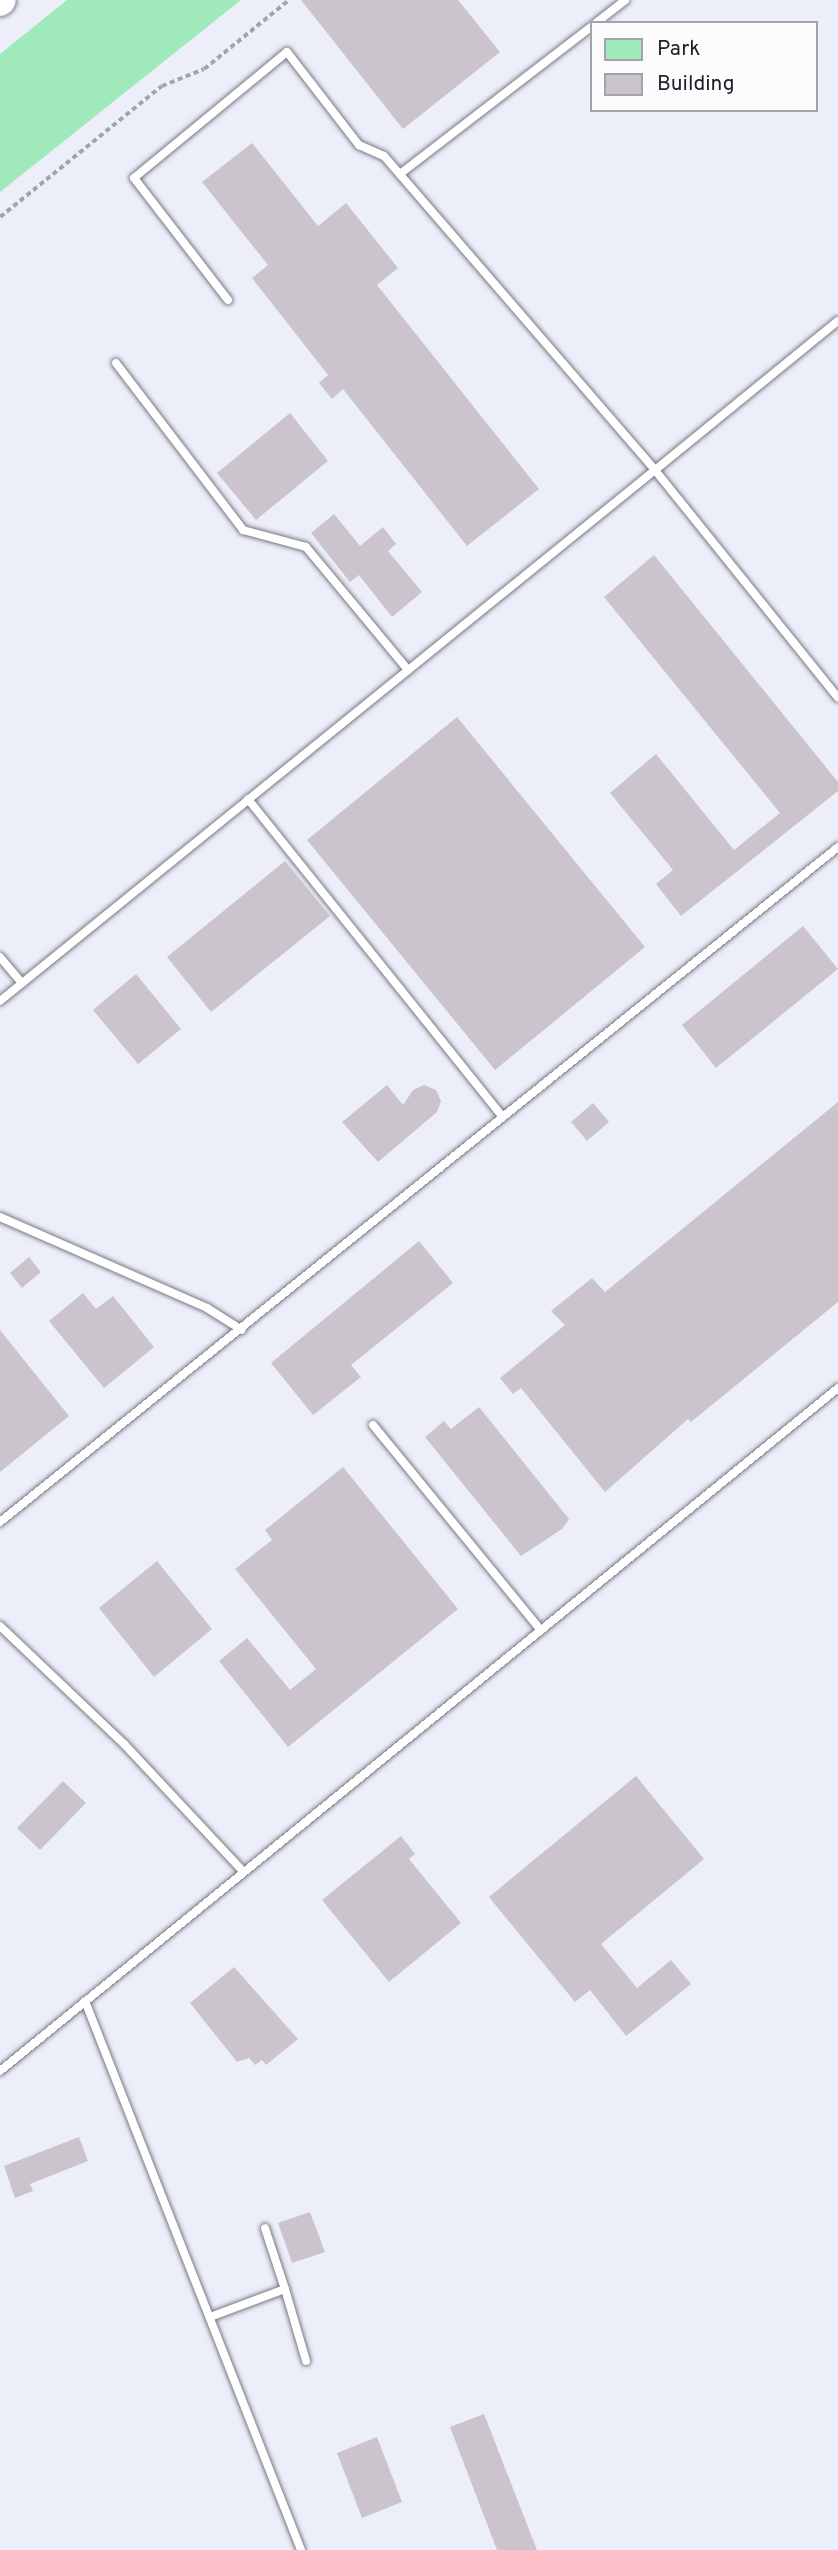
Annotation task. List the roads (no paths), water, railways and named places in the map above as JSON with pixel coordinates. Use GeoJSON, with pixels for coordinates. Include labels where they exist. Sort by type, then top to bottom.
{"type":"FeatureCollection","features":[{"type":"Feature","properties":{"kind":"lane"},"geometry":{"type":"LineString","coordinates":[[599,21],[625,0]]}},
{"type":"Feature","properties":{"kind":"lane"},"geometry":{"type":"LineString","coordinates":[[400,174],[590,28]]}},
{"type":"Feature","properties":{"kind":"lane"},"geometry":{"type":"LineString","coordinates":[[228,300],[134,178],[287,52],[359,145],[384,156],[655,470],[838,698]]}},
{"type":"Feature","properties":{"kind":"lane"},"geometry":{"type":"LineString","coordinates":[[0,1001],[838,321]]}},
{"type":"Feature","properties":{"kind":"lane"},"geometry":{"type":"LineString","coordinates":[[116,363],[243,530],[306,547],[408,670]]}},
{"type":"Feature","properties":{"kind":"lane"},"geometry":{"type":"LineString","coordinates":[[248,799],[502,1116]]}},
{"type":"Feature","properties":{"kind":"lane"},"geometry":{"type":"LineString","coordinates":[[0,1522],[242,1330],[502,1116],[838,847]]}},
{"type":"Feature","properties":{"kind":"lane"},"geometry":{"type":"LineString","coordinates":[[0,957],[22,983]]}},
{"type":"Feature","properties":{"kind":"lane"},"geometry":{"type":"LineString","coordinates":[[0,1217],[207,1308],[242,1330]]}},
{"type":"Feature","properties":{"kind":"lane"},"geometry":{"type":"LineString","coordinates":[[0,2071],[838,1388]]}},
{"type":"Feature","properties":{"kind":"lane"},"geometry":{"type":"LineString","coordinates":[[373,1425],[541,1630]]}},
{"type":"Feature","properties":{"kind":"lane"},"geometry":{"type":"LineString","coordinates":[[0,1626],[124,1744],[243,1871]]}},
{"type":"Feature","properties":{"kind":"lane"},"geometry":{"type":"LineString","coordinates":[[85,2001],[302,2550]]}},
{"type":"Feature","properties":{"kind":"lane"},"geometry":{"type":"LineString","coordinates":[[265,2228],[306,2361]]}},
{"type":"Feature","properties":{"kind":"lane"},"geometry":{"type":"LineString","coordinates":[[210,2318],[285,2289]]}}]}
